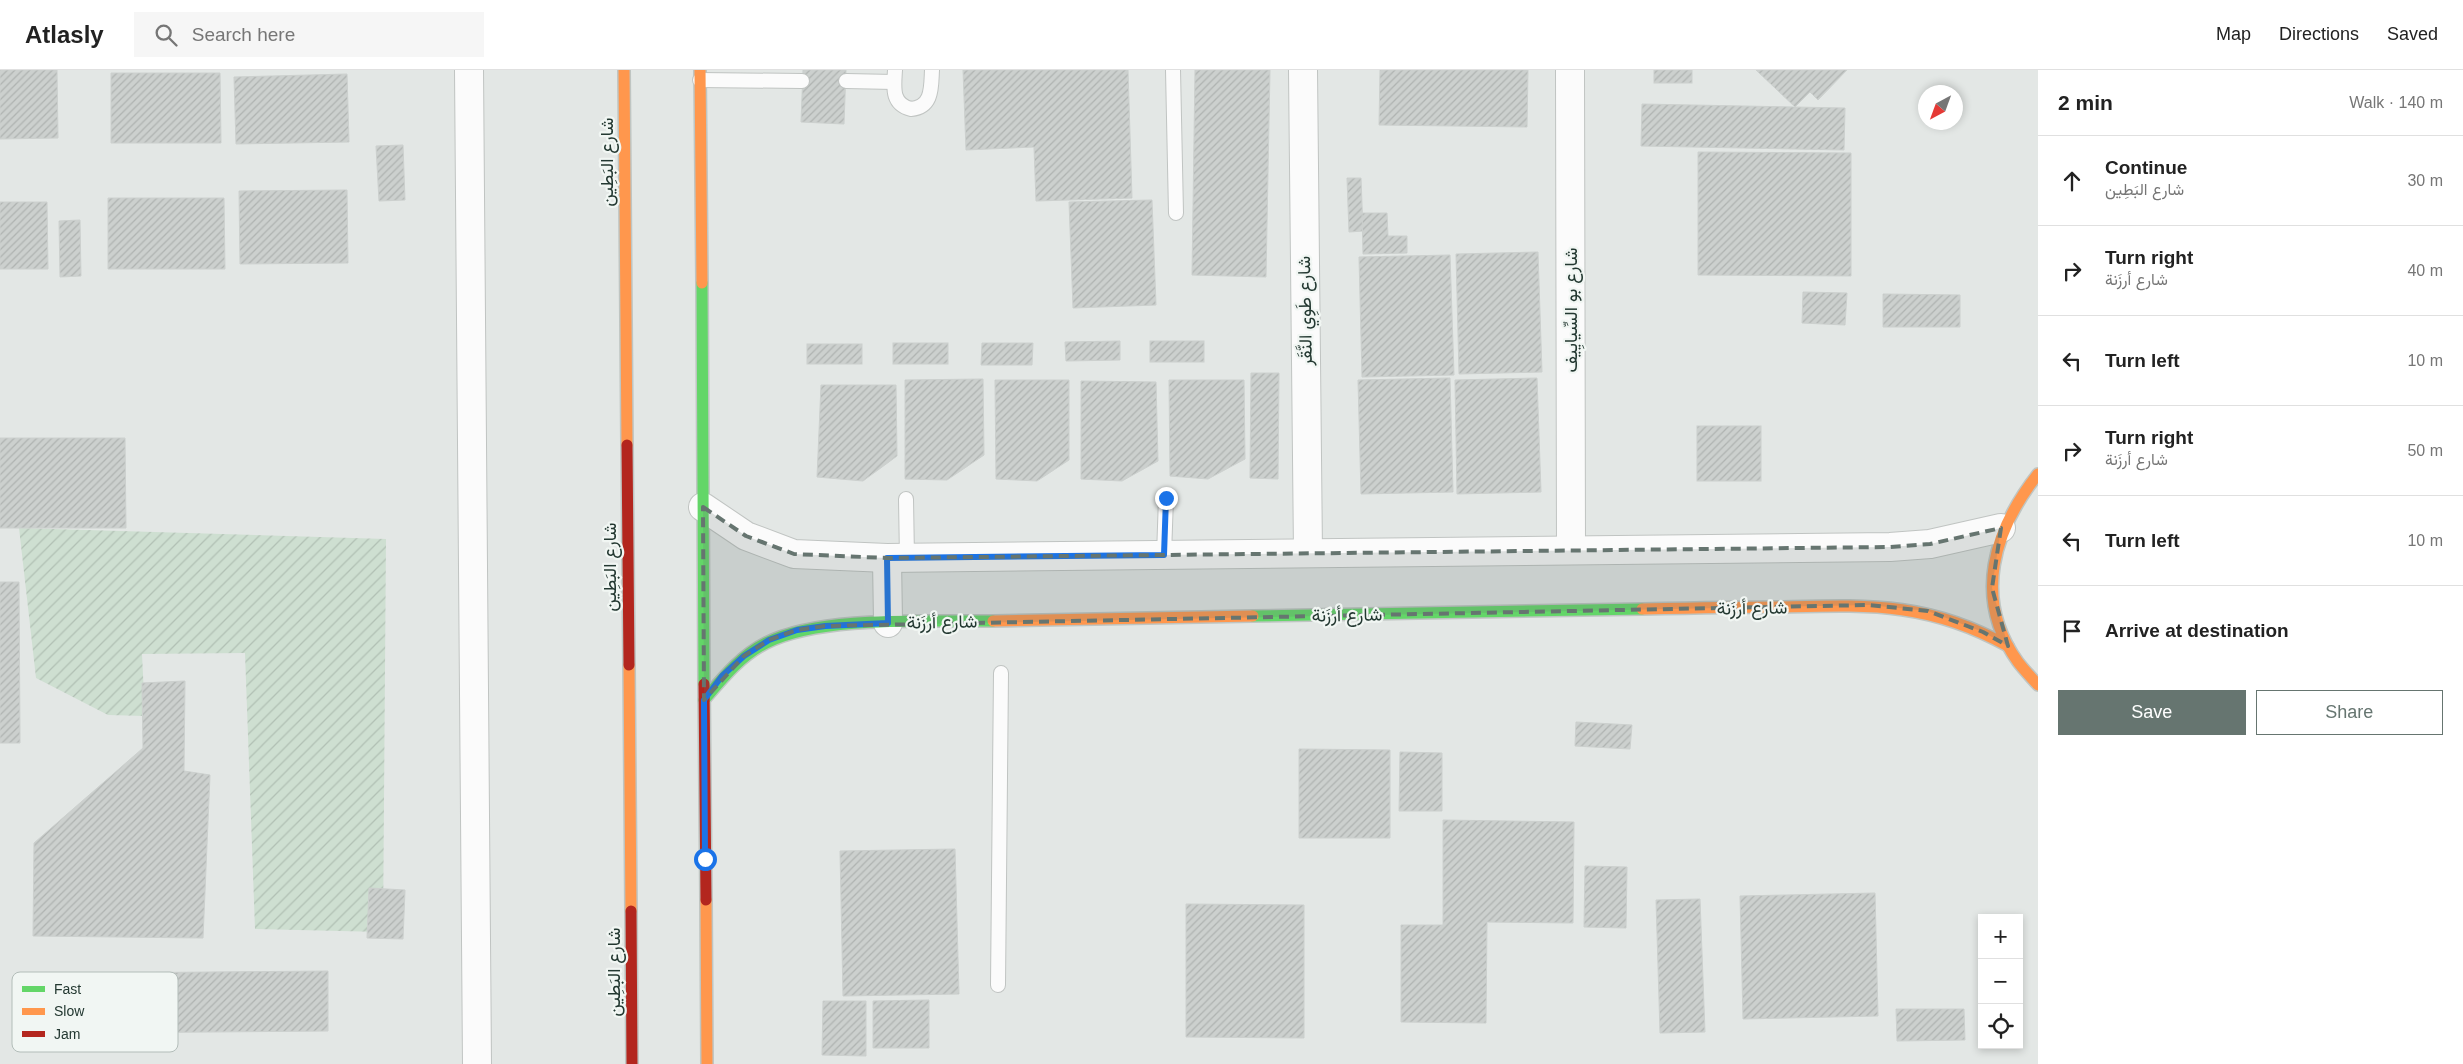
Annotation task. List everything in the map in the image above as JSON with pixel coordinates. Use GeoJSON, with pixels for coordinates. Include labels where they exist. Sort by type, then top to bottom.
{"type":"FeatureCollection","features":[{"type":"Feature","properties":{"kind":"main road","name":"شارع البَطِين"},"geometry":{"type":"LineString","coordinates":[[624,70],[632,1064]]}},
{"type":"Feature","properties":{"kind":"main road"},"geometry":{"type":"LineString","coordinates":[[700,75],[707,1064]]}},
{"type":"Feature","properties":{"kind":"main road"},"geometry":{"type":"LineString","coordinates":[[2038,474],[2015,503],[2001,528],[1994,558],[1992,588],[1997,618],[2008,646],[2018,662],[2038,685]]}},
{"type":"Feature","properties":{"kind":"main road","name":"شارع أرزَنة"},"geometry":{"type":"LineString","coordinates":[[704,700],[722,676],[744,656],[769,640],[797,630],[825,626],[888,623],[1869,605],[1928,611],[1983,632],[2008,646]]}},
{"type":"Feature","properties":{"kind":"street"},"geometry":{"type":"LineString","coordinates":[[469,70],[476,1064]]}},
{"type":"Feature","properties":{"kind":"street","name":"شارع طَوِي النَّقَر"},"geometry":{"type":"LineString","coordinates":[[1303,70],[1308,553]]}},
{"type":"Feature","properties":{"kind":"street","name":"شارع بو السِّيايِيف"},"geometry":{"type":"LineString","coordinates":[[1570,70],[1571,549]]}},
{"type":"Feature","properties":{"kind":"street"},"geometry":{"type":"LineString","coordinates":[[703,507],[746,536],[794,554],[897,558],[1571,549],[1890,547],[1930,544],[2001,528]]}},
{"type":"Feature","properties":{"kind":"street"},"geometry":{"type":"LineString","coordinates":[[888,623],[897,558]]}},
{"type":"Feature","properties":{"kind":"lane"},"geometry":{"type":"LineString","coordinates":[[846,81],[895,76],[895,97],[898,103],[904,108],[918,108],[929,99],[932,70]]}},
{"type":"Feature","properties":{"kind":"lane"},"geometry":{"type":"LineString","coordinates":[[1173,70],[1176,212]]}},
{"type":"Feature","properties":{"kind":"lane"},"geometry":{"type":"LineString","coordinates":[[700,75],[802,82]]}},
{"type":"Feature","properties":{"kind":"lane"},"geometry":{"type":"LineString","coordinates":[[1164,555],[1166,498]]}},
{"type":"Feature","properties":{"kind":"lane"},"geometry":{"type":"LineString","coordinates":[[897,558],[906,499]]}},
{"type":"Feature","properties":{"kind":"lane"},"geometry":{"type":"LineString","coordinates":[[998,985],[1002,672]]}},
{"type":"Feature","properties":{"kind":"highlighted area"},"geometry":{"type":"Polygon","coordinates":[[[703,507],[746,536],[794,554],[887,558],[1890,547],[1930,544],[2001,528],[1992,588],[2008,646],[1983,632],[1928,611],[1869,605],[825,626],[797,630],[769,640],[744,656],[704,700],[703,507]]]}},
{"type":"Feature","properties":{"kind":"green space"},"geometry":{"type":"Polygon","coordinates":[[[19,528],[386,539],[383,932],[255,929],[245,653],[142,654],[145,716],[108,715],[36,678],[19,528]]]}},
{"type":"Feature","properties":{"kind":"building"},"geometry":{"type":"Polygon","coordinates":[[[0,70],[57,70],[58,138],[0,139],[0,70]]]}},
{"type":"Feature","properties":{"kind":"building"},"geometry":{"type":"Polygon","coordinates":[[[803,70],[846,70],[844,124],[801,122],[803,70]]]}},
{"type":"Feature","properties":{"kind":"building"},"geometry":{"type":"Polygon","coordinates":[[[963,70],[1128,70],[1132,198],[1036,201],[1034,147],[966,150],[963,70]]]}},
{"type":"Feature","properties":{"kind":"building"},"geometry":{"type":"Polygon","coordinates":[[[1195,70],[1270,70],[1266,277],[1192,275],[1195,70]]]}},
{"type":"Feature","properties":{"kind":"building"},"geometry":{"type":"Polygon","coordinates":[[[1380,70],[1528,70],[1527,127],[1379,125],[1380,70]]]}},
{"type":"Feature","properties":{"kind":"building"},"geometry":{"type":"Polygon","coordinates":[[[1654,70],[1692,70],[1692,83],[1654,83],[1654,70]]]}},
{"type":"Feature","properties":{"kind":"building"},"geometry":{"type":"Polygon","coordinates":[[[1756,70],[1847,70],[1818,100],[1810,92],[1795,107],[1756,70]]]}},
{"type":"Feature","properties":{"kind":"building"},"geometry":{"type":"Polygon","coordinates":[[[111,73],[220,73],[221,143],[111,143],[111,73]]]}},
{"type":"Feature","properties":{"kind":"building"},"geometry":{"type":"Polygon","coordinates":[[[347,74],[349,142],[236,144],[234,77],[347,74]]]}},
{"type":"Feature","properties":{"kind":"building"},"geometry":{"type":"Polygon","coordinates":[[[1642,104],[1845,108],[1844,150],[1641,146],[1642,104]]]}},
{"type":"Feature","properties":{"kind":"building"},"geometry":{"type":"Polygon","coordinates":[[[403,145],[405,200],[379,201],[376,146],[403,145]]]}},
{"type":"Feature","properties":{"kind":"building"},"geometry":{"type":"Polygon","coordinates":[[[1698,152],[1851,153],[1851,276],[1698,275],[1698,152]]]}},
{"type":"Feature","properties":{"kind":"building"},"geometry":{"type":"Polygon","coordinates":[[[1347,178],[1361,178],[1363,231],[1349,232],[1347,178]]]}},
{"type":"Feature","properties":{"kind":"building"},"geometry":{"type":"Polygon","coordinates":[[[347,190],[348,263],[240,264],[239,191],[347,190]]]}},
{"type":"Feature","properties":{"kind":"building"},"geometry":{"type":"Polygon","coordinates":[[[108,198],[224,198],[225,269],[108,269],[108,198]]]}},
{"type":"Feature","properties":{"kind":"building"},"geometry":{"type":"Polygon","coordinates":[[[1152,200],[1156,305],[1073,308],[1069,202],[1152,200]]]}},
{"type":"Feature","properties":{"kind":"building"},"geometry":{"type":"Polygon","coordinates":[[[0,202],[47,202],[48,269],[0,269],[0,202]]]}},
{"type":"Feature","properties":{"kind":"building"},"geometry":{"type":"Polygon","coordinates":[[[1362,213],[1387,213],[1388,236],[1407,236],[1407,253],[1363,254],[1362,213]]]}},
{"type":"Feature","properties":{"kind":"building"},"geometry":{"type":"Polygon","coordinates":[[[80,220],[81,276],[60,277],[59,221],[80,220]]]}},
{"type":"Feature","properties":{"kind":"building"},"geometry":{"type":"Polygon","coordinates":[[[1538,252],[1542,372],[1459,374],[1456,254],[1538,252]]]}},
{"type":"Feature","properties":{"kind":"building"},"geometry":{"type":"Polygon","coordinates":[[[1450,255],[1454,375],[1362,377],[1359,257],[1450,255]]]}},
{"type":"Feature","properties":{"kind":"building"},"geometry":{"type":"Polygon","coordinates":[[[1803,292],[1847,293],[1845,325],[1802,323],[1803,292]]]}},
{"type":"Feature","properties":{"kind":"building"},"geometry":{"type":"Polygon","coordinates":[[[1883,294],[1960,295],[1960,327],[1883,327],[1883,294]]]}},
{"type":"Feature","properties":{"kind":"building"},"geometry":{"type":"Polygon","coordinates":[[[1120,341],[1120,360],[1066,361],[1065,342],[1120,341]]]}},
{"type":"Feature","properties":{"kind":"building"},"geometry":{"type":"Polygon","coordinates":[[[1150,341],[1204,341],[1204,362],[1150,362],[1150,341]]]}},
{"type":"Feature","properties":{"kind":"building"},"geometry":{"type":"Polygon","coordinates":[[[893,343],[948,343],[948,364],[893,364],[893,343]]]}},
{"type":"Feature","properties":{"kind":"building"},"geometry":{"type":"Polygon","coordinates":[[[982,343],[1033,343],[1032,365],[981,365],[982,343]]]}},
{"type":"Feature","properties":{"kind":"building"},"geometry":{"type":"Polygon","coordinates":[[[807,344],[862,344],[862,364],[807,364],[807,344]]]}},
{"type":"Feature","properties":{"kind":"building"},"geometry":{"type":"Polygon","coordinates":[[[1251,373],[1279,373],[1278,479],[1250,478],[1251,373]]]}},
{"type":"Feature","properties":{"kind":"building"},"geometry":{"type":"Polygon","coordinates":[[[1450,378],[1453,492],[1361,494],[1358,380],[1450,378]]]}},
{"type":"Feature","properties":{"kind":"building"},"geometry":{"type":"Polygon","coordinates":[[[1537,378],[1541,492],[1457,494],[1455,380],[1537,378]]]}},
{"type":"Feature","properties":{"kind":"building"},"geometry":{"type":"Polygon","coordinates":[[[983,379],[984,455],[947,480],[905,479],[905,380],[983,379]]]}},
{"type":"Feature","properties":{"kind":"building"},"geometry":{"type":"Polygon","coordinates":[[[995,380],[1069,380],[1069,460],[1037,481],[996,479],[995,380]]]}},
{"type":"Feature","properties":{"kind":"building"},"geometry":{"type":"Polygon","coordinates":[[[1169,380],[1244,380],[1245,459],[1208,479],[1170,476],[1169,380]]]}},
{"type":"Feature","properties":{"kind":"building"},"geometry":{"type":"Polygon","coordinates":[[[1081,381],[1156,382],[1158,461],[1122,481],[1081,479],[1081,381]]]}},
{"type":"Feature","properties":{"kind":"building"},"geometry":{"type":"Polygon","coordinates":[[[821,385],[896,385],[897,456],[863,481],[817,477],[821,385]]]}},
{"type":"Feature","properties":{"kind":"building"},"geometry":{"type":"Polygon","coordinates":[[[1697,426],[1761,426],[1761,481],[1697,481],[1697,426]]]}},
{"type":"Feature","properties":{"kind":"building"},"geometry":{"type":"Polygon","coordinates":[[[0,438],[125,438],[126,528],[0,528],[0,438]]]}},
{"type":"Feature","properties":{"kind":"building"},"geometry":{"type":"Polygon","coordinates":[[[0,582],[19,582],[20,743],[0,743],[0,582]]]}},
{"type":"Feature","properties":{"kind":"building"},"geometry":{"type":"Polygon","coordinates":[[[185,681],[184,771],[210,775],[203,938],[33,936],[34,843],[143,748],[142,683],[185,681]]]}},
{"type":"Feature","properties":{"kind":"building"},"geometry":{"type":"Polygon","coordinates":[[[1576,722],[1632,725],[1630,749],[1575,746],[1576,722]]]}},
{"type":"Feature","properties":{"kind":"building"},"geometry":{"type":"Polygon","coordinates":[[[1299,749],[1390,750],[1390,838],[1299,838],[1299,749]]]}},
{"type":"Feature","properties":{"kind":"building"},"geometry":{"type":"Polygon","coordinates":[[[1400,752],[1442,753],[1442,811],[1399,811],[1400,752]]]}},
{"type":"Feature","properties":{"kind":"building"},"geometry":{"type":"Polygon","coordinates":[[[1443,820],[1574,822],[1573,923],[1487,922],[1486,1023],[1401,1022],[1401,925],[1443,925],[1443,820]]]}},
{"type":"Feature","properties":{"kind":"building"},"geometry":{"type":"Polygon","coordinates":[[[955,849],[959,994],[843,996],[840,851],[955,849]]]}},
{"type":"Feature","properties":{"kind":"building"},"geometry":{"type":"Polygon","coordinates":[[[1585,866],[1627,867],[1626,928],[1584,927],[1585,866]]]}},
{"type":"Feature","properties":{"kind":"building"},"geometry":{"type":"Polygon","coordinates":[[[369,888],[405,890],[403,939],[367,938],[369,888]]]}},
{"type":"Feature","properties":{"kind":"building"},"geometry":{"type":"Polygon","coordinates":[[[1875,893],[1878,1016],[1743,1019],[1740,896],[1875,893]]]}},
{"type":"Feature","properties":{"kind":"building"},"geometry":{"type":"Polygon","coordinates":[[[1700,899],[1705,1032],[1660,1033],[1656,900],[1700,899]]]}},
{"type":"Feature","properties":{"kind":"building"},"geometry":{"type":"Polygon","coordinates":[[[1186,904],[1304,905],[1304,1038],[1186,1037],[1186,904]]]}},
{"type":"Feature","properties":{"kind":"building"},"geometry":{"type":"Polygon","coordinates":[[[328,971],[328,1031],[178,1032],[178,972],[328,971]]]}},
{"type":"Feature","properties":{"kind":"building"},"geometry":{"type":"Polygon","coordinates":[[[929,1000],[929,1048],[873,1048],[873,1001],[929,1000]]]}},
{"type":"Feature","properties":{"kind":"building"},"geometry":{"type":"Polygon","coordinates":[[[823,1001],[866,1001],[866,1056],[822,1055],[823,1001]]]}},
{"type":"Feature","properties":{"kind":"building"},"geometry":{"type":"Polygon","coordinates":[[[1896,1009],[1964,1009],[1965,1040],[1897,1041],[1896,1009]]]}},
{"type":"Feature","properties":{"kind":"traffic: fast"},"geometry":{"type":"LineString","coordinates":[[702,283],[704,684]]}},
{"type":"Feature","properties":{"kind":"traffic: fast"},"geometry":{"type":"LineString","coordinates":[[1253,616],[1642,609]]}},
{"type":"Feature","properties":{"kind":"traffic: fast"},"geometry":{"type":"LineString","coordinates":[[704,700],[732,668],[748,654],[766,643],[789,634],[816,628],[876,622],[993,621]]}},
{"type":"Feature","properties":{"kind":"traffic: slow"},"geometry":{"type":"LineString","coordinates":[[624,70],[627,445]]}},
{"type":"Feature","properties":{"kind":"traffic: slow"},"geometry":{"type":"LineString","coordinates":[[700,70],[702,283]]}},
{"type":"Feature","properties":{"kind":"traffic: slow"},"geometry":{"type":"LineString","coordinates":[[2038,474],[2010,518],[2000,541],[1994,565],[1993,589],[1996,614],[2004,638],[2018,662],[2038,685]]}},
{"type":"Feature","properties":{"kind":"traffic: slow"},"geometry":{"type":"LineString","coordinates":[[1642,609],[1844,606],[1898,609],[1952,621],[2008,646]]}},
{"type":"Feature","properties":{"kind":"traffic: slow"},"geometry":{"type":"LineString","coordinates":[[993,621],[1253,616]]}},
{"type":"Feature","properties":{"kind":"traffic: slow"},"geometry":{"type":"LineString","coordinates":[[629,665],[631,911]]}},
{"type":"Feature","properties":{"kind":"traffic: slow"},"geometry":{"type":"LineString","coordinates":[[706,900],[707,1064]]}},
{"type":"Feature","properties":{"kind":"traffic: jam"},"geometry":{"type":"LineString","coordinates":[[627,445],[629,665]]}},
{"type":"Feature","properties":{"kind":"traffic: jam"},"geometry":{"type":"LineString","coordinates":[[704,684],[706,900]]}},
{"type":"Feature","properties":{"kind":"traffic: jam"},"geometry":{"type":"LineString","coordinates":[[631,911],[632,1064]]}},
{"type":"Feature","properties":{"kind":"route"},"geometry":{"type":"LineString","coordinates":[[705,859],[704,700],[722,676],[744,656],[769,640],[797,630],[825,626],[888,623],[887,558],[1164,555],[1166,498]]}}]}
